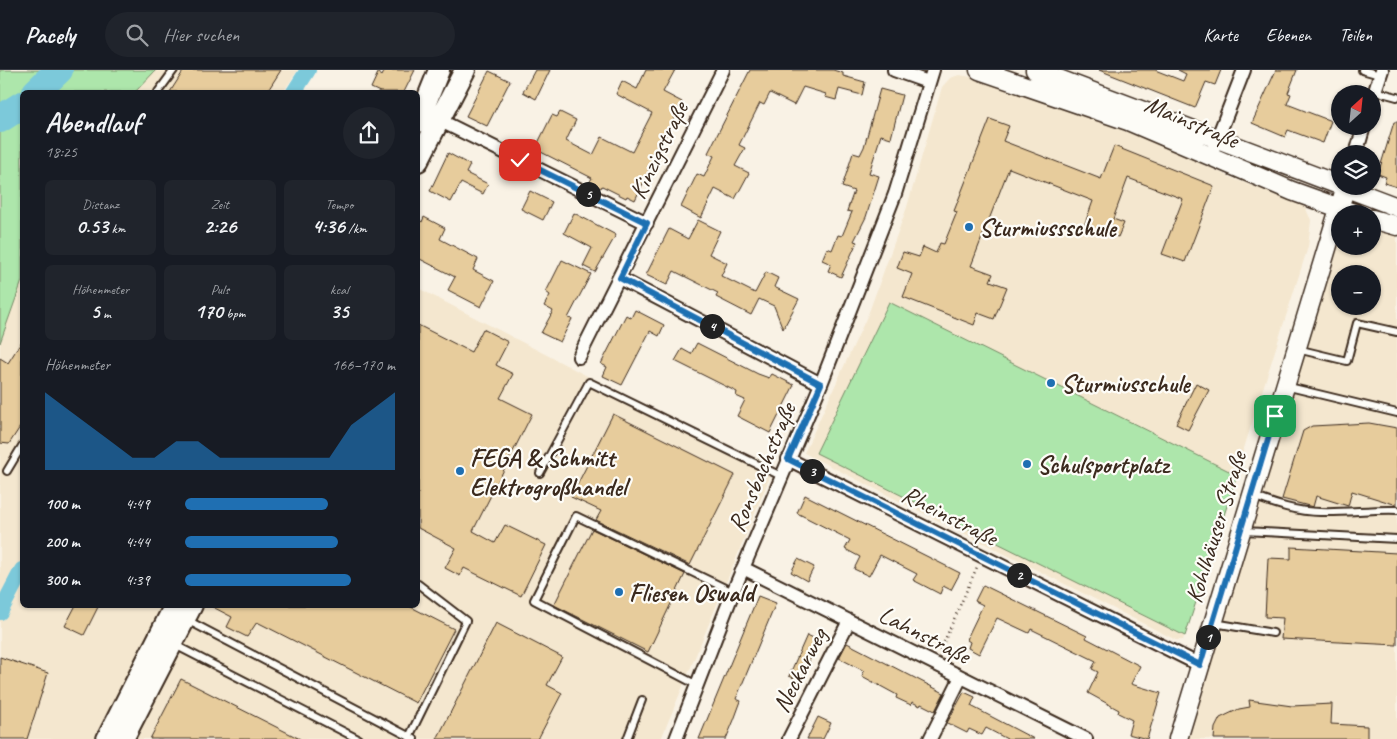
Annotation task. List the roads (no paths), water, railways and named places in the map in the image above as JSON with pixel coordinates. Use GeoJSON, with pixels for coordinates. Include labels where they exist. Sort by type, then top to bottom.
{"type":"FeatureCollection","features":[{"type":"Feature","properties":{"kind":"main road"},"geometry":{"type":"LineString","coordinates":[[420,117],[439,70]]}},
{"type":"Feature","properties":{"kind":"main road"},"geometry":{"type":"LineString","coordinates":[[420,157],[465,70]]}},
{"type":"Feature","properties":{"kind":"main road","name":"Mainstraße"},"geometry":{"type":"LineString","coordinates":[[979,70],[1128,121],[1331,184]]}},
{"type":"Feature","properties":{"kind":"main road","name":"Mainstraße"},"geometry":{"type":"LineString","coordinates":[[1035,70],[1213,148],[1333,205]]}},
{"type":"Feature","properties":{"kind":"main road","name":"Mainstraße"},"geometry":{"type":"LineString","coordinates":[[1364,195],[1397,207]]}},
{"type":"Feature","properties":{"kind":"main road"},"geometry":{"type":"LineString","coordinates":[[1381,222],[1397,226]]}},
{"type":"Feature","properties":{"kind":"main road","name":"Kohlhäuser Straße"},"geometry":{"type":"LineString","coordinates":[[1178,739],[1331,234]]}},
{"type":"Feature","properties":{"kind":"main road"},"geometry":{"type":"LineString","coordinates":[[107,739],[181,610]]}},
{"type":"Feature","properties":{"kind":"main road"},"geometry":{"type":"LineString","coordinates":[[123,739],[165,640]]}},
{"type":"Feature","properties":{"kind":"street","name":"Kinzigstraße"},"geometry":{"type":"LineString","coordinates":[[579,358],[723,70]]}},
{"type":"Feature","properties":{"kind":"street"},"geometry":{"type":"LineString","coordinates":[[894,70],[930,76]]}},
{"type":"Feature","properties":{"kind":"street"},"geometry":{"type":"LineString","coordinates":[[1213,148],[1244,70]]}},
{"type":"Feature","properties":{"kind":"street"},"geometry":{"type":"LineString","coordinates":[[1377,85],[1381,72]]}},
{"type":"Feature","properties":{"kind":"street","name":"Ronsbachstraße"},"geometry":{"type":"LineString","coordinates":[[676,739],[733,592],[821,384],[895,194],[930,76]]}},
{"type":"Feature","properties":{"kind":"street"},"geometry":{"type":"LineString","coordinates":[[439,120],[647,223]]}},
{"type":"Feature","properties":{"kind":"street"},"geometry":{"type":"LineString","coordinates":[[620,278],[821,384]]}},
{"type":"Feature","properties":{"kind":"street","name":"Rheinstraße"},"geometry":{"type":"LineString","coordinates":[[788,459],[1200,665]]}},
{"type":"Feature","properties":{"kind":"street","name":"Lahnstraße"},"geometry":{"type":"LineString","coordinates":[[743,568],[961,677],[1070,736],[1086,739]]}},
{"type":"Feature","properties":{"kind":"street","name":"Neckarweg"},"geometry":{"type":"LineString","coordinates":[[789,739],[849,621]]}},
{"type":"Feature","properties":{"kind":"street"},"geometry":{"type":"LineString","coordinates":[[930,739],[961,677]]}},
{"type":"Feature","properties":{"kind":"lane"},"geometry":{"type":"LineString","coordinates":[[159,90],[174,70]]}},
{"type":"Feature","properties":{"kind":"lane"},"geometry":{"type":"LineString","coordinates":[[1362,70],[1381,72]]}},
{"type":"Feature","properties":{"kind":"lane"},"geometry":{"type":"LineString","coordinates":[[1381,96],[1397,97]]}},
{"type":"Feature","properties":{"kind":"lane"},"geometry":{"type":"LineString","coordinates":[[1296,348],[1347,362],[1358,323],[1397,332]]}},
{"type":"Feature","properties":{"kind":"lane"},"geometry":{"type":"LineString","coordinates":[[540,473],[589,382],[781,476]]}},
{"type":"Feature","properties":{"kind":"lane"},"geometry":{"type":"LineString","coordinates":[[1284,386],[1397,413]]}},
{"type":"Feature","properties":{"kind":"lane"},"geometry":{"type":"LineString","coordinates":[[7,471],[20,449]]}},
{"type":"Feature","properties":{"kind":"lane"},"geometry":{"type":"LineString","coordinates":[[1251,495],[1278,506],[1319,512],[1367,508],[1397,510]]}},
{"type":"Feature","properties":{"kind":"lane"},"geometry":{"type":"LineString","coordinates":[[697,685],[534,600],[576,516],[733,592]]}},
{"type":"Feature","properties":{"kind":"lane"},"geometry":{"type":"LineString","coordinates":[[1240,531],[1397,539]]}},
{"type":"Feature","properties":{"kind":"lane"},"geometry":{"type":"LineString","coordinates":[[181,610],[412,738],[466,621],[420,586]]}},
{"type":"Feature","properties":{"kind":"lane"},"geometry":{"type":"LineString","coordinates":[[1212,623],[1273,632]]}},
{"type":"Feature","properties":{"kind":"lane"},"geometry":{"type":"LineString","coordinates":[[165,640],[358,739]]}},
{"type":"Feature","properties":{"kind":"lane"},"geometry":{"type":"LineString","coordinates":[[627,739],[642,700]]}},
{"type":"Feature","properties":{"kind":"waterway"},"geometry":{"type":"LineString","coordinates":[[38,90],[59,70]]}},
{"type":"Feature","properties":{"kind":"waterway"},"geometry":{"type":"LineString","coordinates":[[295,90],[308,70]]}},
{"type":"Feature","properties":{"kind":"waterway"},"geometry":{"type":"LineString","coordinates":[[0,119],[20,106]]}},
{"type":"Feature","properties":{"kind":"waterway"},"geometry":{"type":"LineString","coordinates":[[0,612],[20,574]]}},
{"type":"Feature","properties":{"kind":"place","name":"Sturmiussschule"},"geometry":{"type":"Point","coordinates":[969,227]}},
{"type":"Feature","properties":{"kind":"place","name":"Sturmiusschule"},"geometry":{"type":"Point","coordinates":[1051,383]}},
{"type":"Feature","properties":{"kind":"place","name":"Schulsportplatz"},"geometry":{"type":"Point","coordinates":[1027,464]}},
{"type":"Feature","properties":{"kind":"place","name":"FEGA & Schmitt Elektrogroßhandel"},"geometry":{"type":"Point","coordinates":[460,471]}},
{"type":"Feature","properties":{"kind":"place","name":"Fliesen Oswald"},"geometry":{"type":"Point","coordinates":[619,592]}}]}
